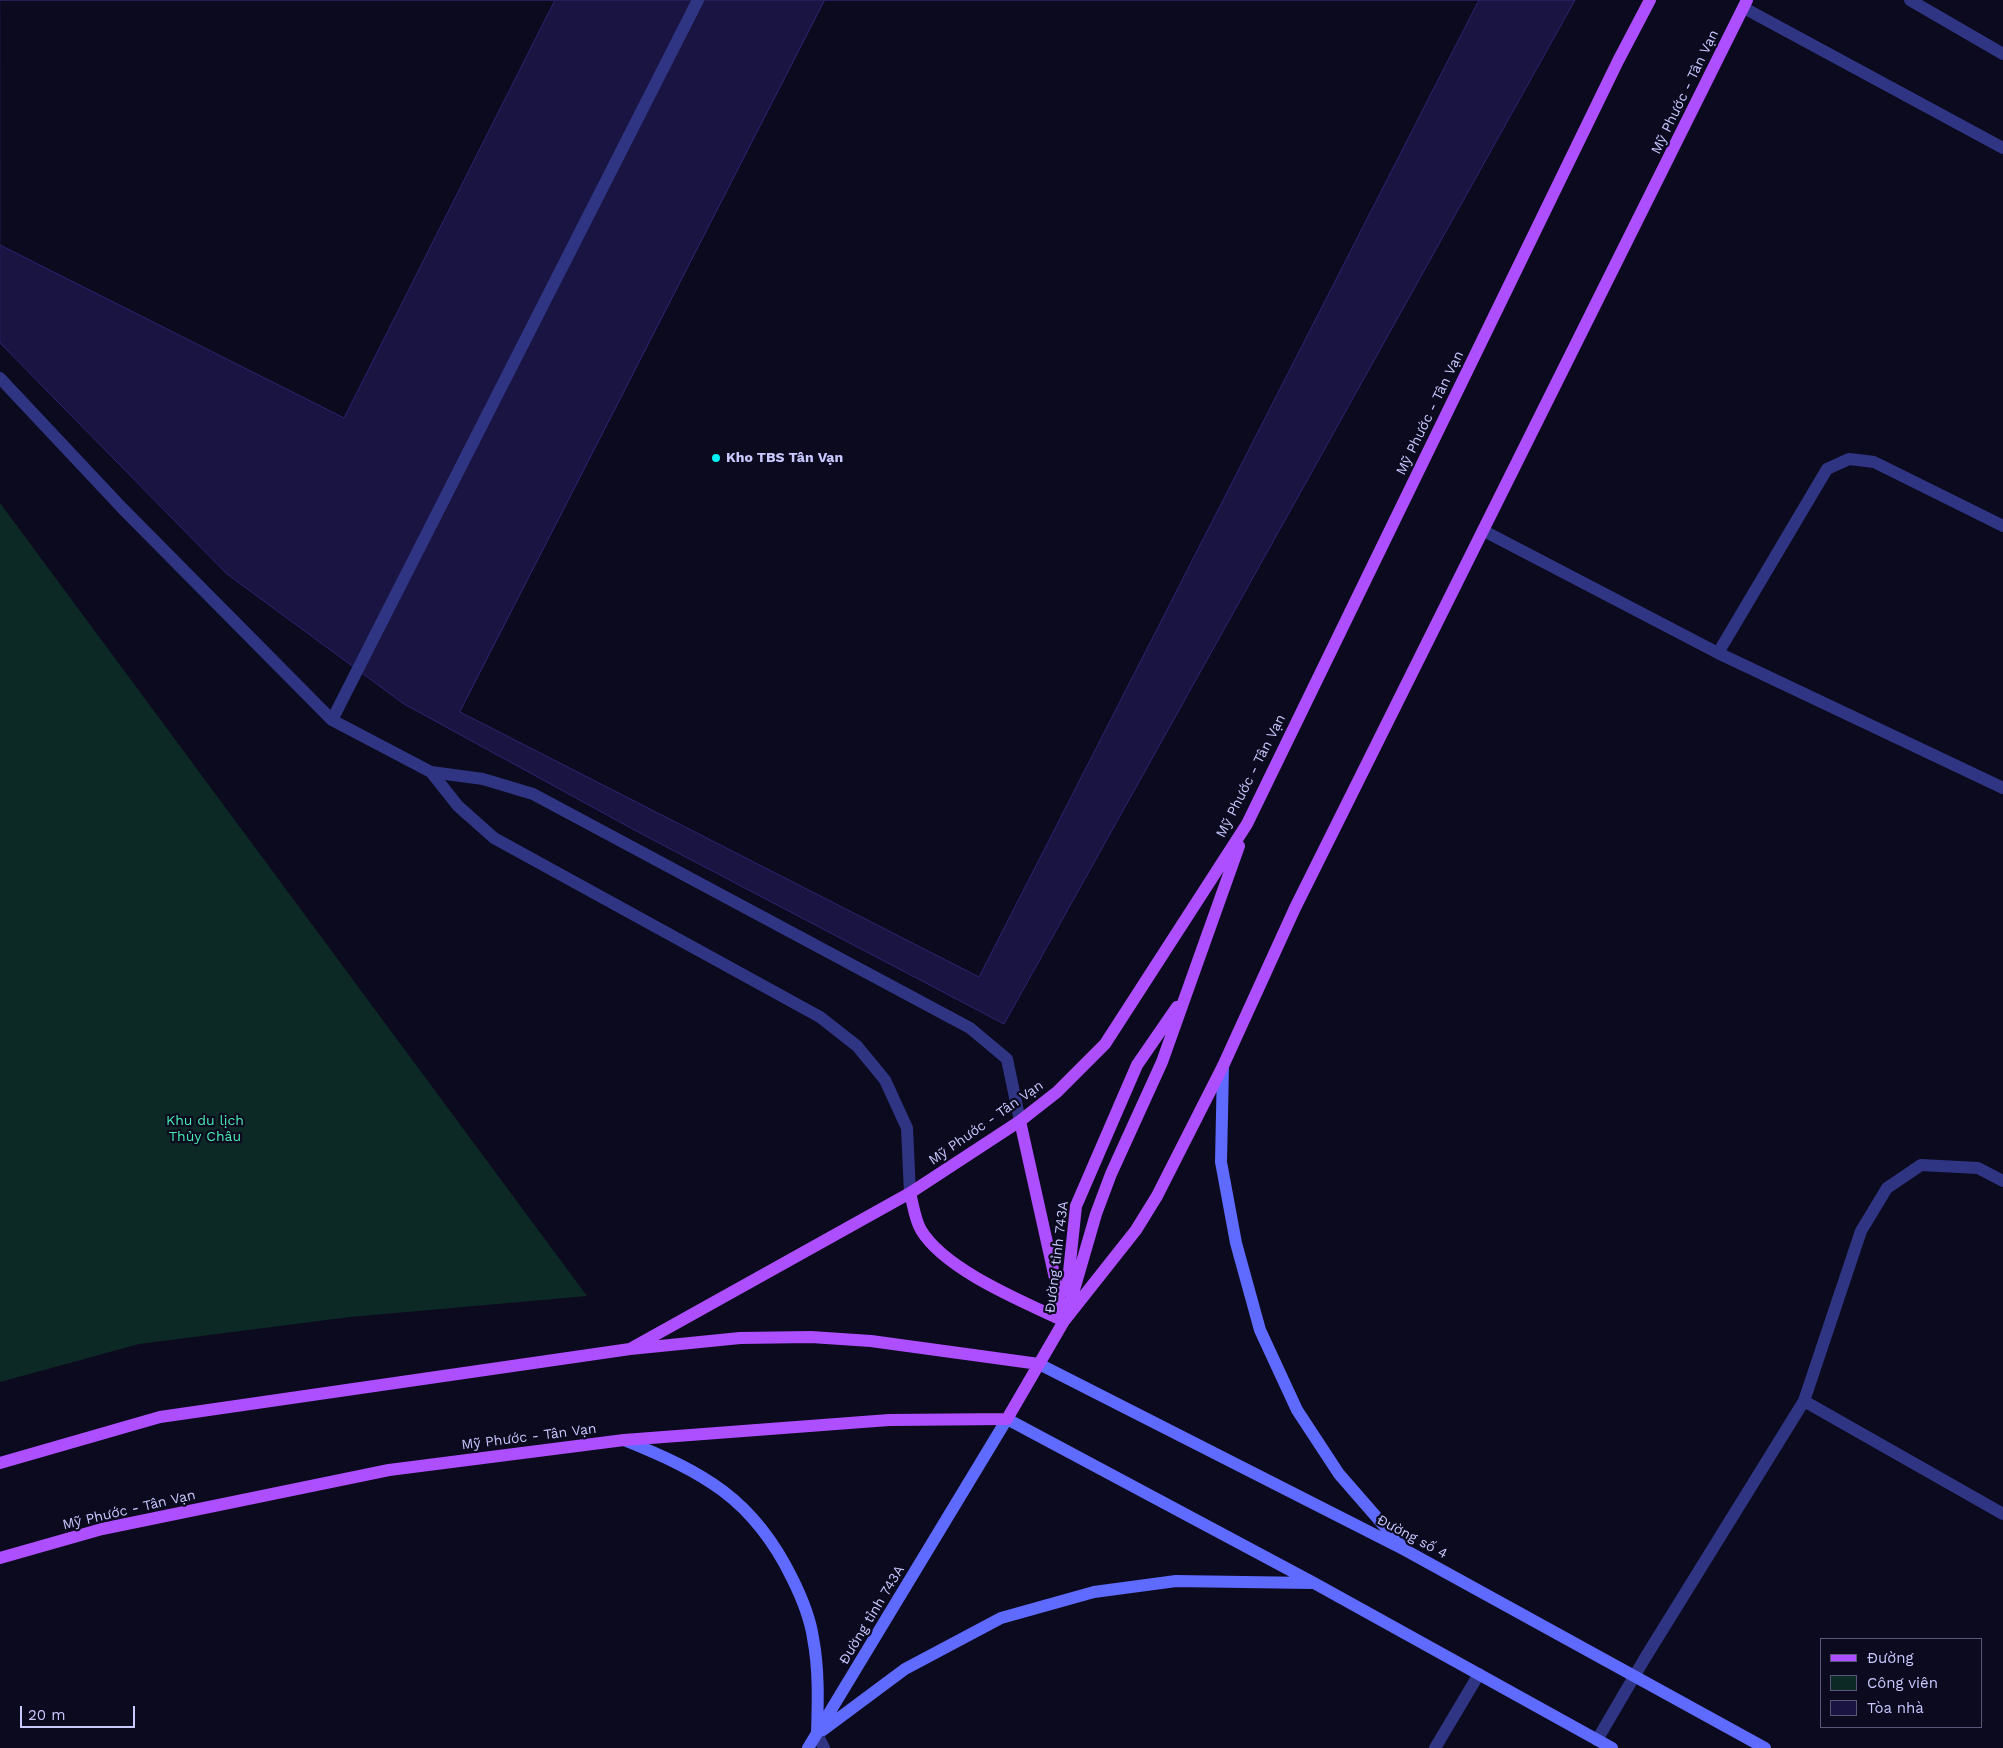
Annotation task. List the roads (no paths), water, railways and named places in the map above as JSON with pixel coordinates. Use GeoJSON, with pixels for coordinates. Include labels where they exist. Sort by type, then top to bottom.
{"type":"FeatureCollection","features":[{"type":"Feature","properties":{"kind":"main road","name":"Mỹ Phước - Tân Vạn"},"geometry":{"type":"LineString","coordinates":[[630,1349],[910,1193],[1020,1121],[1057,1092],[1105,1044],[1247,824],[1609,79],[1650,0]]}},
{"type":"Feature","properties":{"kind":"main road","name":"Mỹ Phước - Tân Vạn"},"geometry":{"type":"LineString","coordinates":[[0,1558],[102,1529],[389,1470],[624,1440],[889,1420],[1007,1419],[1064,1321],[1136,1230],[1158,1196],[1223,1066],[1295,908],[1745,4]]}},
{"type":"Feature","properties":{"kind":"main road","name":"Đường tỉnh 743A"},"geometry":{"type":"LineString","coordinates":[[1064,1321],[1110,1174],[1162,1062],[1247,824]]}},
{"type":"Feature","properties":{"kind":"main road","name":"Đường tỉnh 743A"},"geometry":{"type":"LineString","coordinates":[[1064,1321],[1076,1206],[1137,1065],[1187,992]]}},
{"type":"Feature","properties":{"kind":"main road"},"geometry":{"type":"LineString","coordinates":[[1020,1121],[1064,1321]]}},
{"type":"Feature","properties":{"kind":"main road"},"geometry":{"type":"LineString","coordinates":[[910,1193],[921,1229],[944,1256],[968,1273],[1064,1321]]}},
{"type":"Feature","properties":{"kind":"main road","name":"Mỹ Phước - Tân Vạn"},"geometry":{"type":"LineString","coordinates":[[0,1463],[160,1417],[630,1349],[740,1338],[811,1337],[880,1342],[1039,1364]]}},
{"type":"Feature","properties":{"kind":"street"},"geometry":{"type":"LineString","coordinates":[[332,720],[698,0]]}},
{"type":"Feature","properties":{"kind":"street"},"geometry":{"type":"LineString","coordinates":[[1910,0],[2003,54]]}},
{"type":"Feature","properties":{"kind":"street"},"geometry":{"type":"LineString","coordinates":[[1745,4],[2003,148]]}},
{"type":"Feature","properties":{"kind":"street"},"geometry":{"type":"LineString","coordinates":[[0,378],[123,509],[332,720],[431,772],[483,779],[533,794],[970,1028],[1007,1059],[1020,1121]]}},
{"type":"Feature","properties":{"kind":"street"},"geometry":{"type":"LineString","coordinates":[[1718,653],[1827,469],[1849,459],[1874,462],[2003,526]]}},
{"type":"Feature","properties":{"kind":"street"},"geometry":{"type":"LineString","coordinates":[[1484,531],[1718,653],[2003,788]]}},
{"type":"Feature","properties":{"kind":"street"},"geometry":{"type":"LineString","coordinates":[[431,772],[458,806],[494,838],[820,1017],[857,1046],[886,1080],[906,1128],[910,1193]]}},
{"type":"Feature","properties":{"kind":"street"},"geometry":{"type":"LineString","coordinates":[[1223,1066],[1221,1162],[1236,1243],[1260,1330],[1297,1410],[1339,1474],[1405,1550]]}},
{"type":"Feature","properties":{"kind":"street"},"geometry":{"type":"LineString","coordinates":[[1597,1740],[1634,1676],[1804,1401],[1861,1231],[1887,1188],[1921,1164],[1978,1168],[2003,1181]]}},
{"type":"Feature","properties":{"kind":"street","name":"Đường số 4"},"geometry":{"type":"LineString","coordinates":[[1039,1364],[1405,1550],[1765,1748]]}},
{"type":"Feature","properties":{"kind":"street"},"geometry":{"type":"LineString","coordinates":[[1804,1401],[2003,1514]]}},
{"type":"Feature","properties":{"kind":"street"},"geometry":{"type":"LineString","coordinates":[[1007,1419],[1314,1584],[1612,1748]]}},
{"type":"Feature","properties":{"kind":"street","name":"Đường tỉnh 743A"},"geometry":{"type":"LineString","coordinates":[[808,1748],[1007,1419]]}},
{"type":"Feature","properties":{"kind":"street"},"geometry":{"type":"LineString","coordinates":[[624,1440],[673,1460],[710,1481],[738,1502],[762,1529],[784,1562],[801,1597],[813,1636],[818,1678],[817,1734],[824,1748]]}},
{"type":"Feature","properties":{"kind":"street"},"geometry":{"type":"LineString","coordinates":[[817,1734],[905,1669],[1001,1618],[1094,1592],[1176,1581],[1314,1584]]}},
{"type":"Feature","properties":{"kind":"street"},"geometry":{"type":"LineString","coordinates":[[1435,1748],[1479,1674]]}},
{"type":"Feature","properties":{"kind":"place","name":"Kho TBS Tân Vạn"},"geometry":{"type":"Point","coordinates":[716,458]}},
{"type":"Feature","properties":{"kind":"park label","name":"Khu du lịch Thủy Châu"},"geometry":{"type":"Point","coordinates":[205,1130]}}]}
